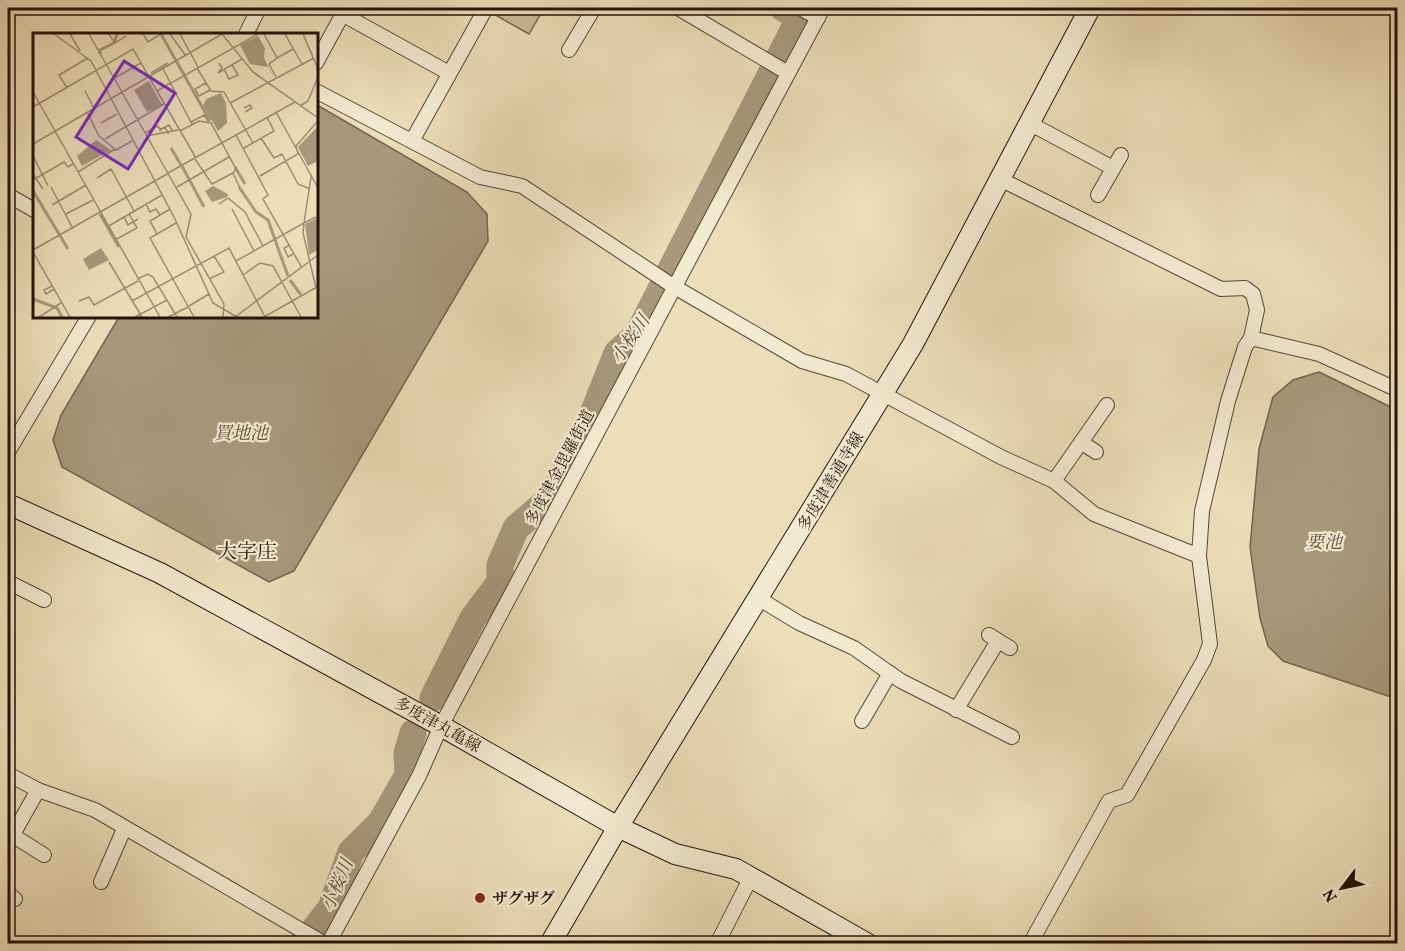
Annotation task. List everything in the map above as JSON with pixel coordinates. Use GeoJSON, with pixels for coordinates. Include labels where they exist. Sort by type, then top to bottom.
{"type":"FeatureCollection","features":[{"type":"Feature","properties":{"kind":"main road","name":"多度津善通寺線"},"geometry":{"type":"LineString","coordinates":[[550,944],[618,827],[913,344],[1090,8]]}},
{"type":"Feature","properties":{"kind":"main road","name":"多度津丸亀線"},"geometry":{"type":"LineString","coordinates":[[8,504],[160,573],[441,726],[618,827],[675,854],[736,869],[868,944]]}},
{"type":"Feature","properties":{"kind":"street"},"geometry":{"type":"LineString","coordinates":[[246,33],[259,8]]}},
{"type":"Feature","properties":{"kind":"street"},"geometry":{"type":"LineString","coordinates":[[412,141],[486,8]]}},
{"type":"Feature","properties":{"kind":"street"},"geometry":{"type":"LineString","coordinates":[[568,50],[580,17],[594,8]]}},
{"type":"Feature","properties":{"kind":"street"},"geometry":{"type":"LineString","coordinates":[[678,8],[788,73]]}},
{"type":"Feature","properties":{"kind":"street"},"geometry":{"type":"LineString","coordinates":[[800,8],[820,13]]}},
{"type":"Feature","properties":{"kind":"street"},"geometry":{"type":"LineString","coordinates":[[318,59],[344,11],[449,73]]}},
{"type":"Feature","properties":{"kind":"street","name":"多度津金毘羅街道"},"geometry":{"type":"LineString","coordinates":[[323,942],[419,776],[441,726],[820,13]]}},
{"type":"Feature","properties":{"kind":"street"},"geometry":{"type":"LineString","coordinates":[[318,92],[480,177],[522,186],[674,286],[802,361],[846,374],[1001,457],[1054,481],[1094,514],[1199,556]]}},
{"type":"Feature","properties":{"kind":"street"},"geometry":{"type":"LineString","coordinates":[[1029,123],[1113,168]]}},
{"type":"Feature","properties":{"kind":"street"},"geometry":{"type":"LineString","coordinates":[[1098,195],[1121,154]]}},
{"type":"Feature","properties":{"kind":"street"},"geometry":{"type":"LineString","coordinates":[[1000,179],[1221,289],[1245,288],[1252,294],[1257,310],[1251,338],[1245,347],[1223,423],[1202,512],[1199,556],[1210,644],[1204,660],[1127,795],[1109,801],[1030,944]]}},
{"type":"Feature","properties":{"kind":"street"},"geometry":{"type":"LineString","coordinates":[[8,195],[33,209]]}},
{"type":"Feature","properties":{"kind":"street"},"geometry":{"type":"LineString","coordinates":[[8,452],[88,318]]}},
{"type":"Feature","properties":{"kind":"street"},"geometry":{"type":"LineString","coordinates":[[1251,338],[1319,354],[1398,390]]}},
{"type":"Feature","properties":{"kind":"street"},"geometry":{"type":"LineString","coordinates":[[1054,481],[1107,405]]}},
{"type":"Feature","properties":{"kind":"street"},"geometry":{"type":"LineString","coordinates":[[1081,442],[1096,452]]}},
{"type":"Feature","properties":{"kind":"street"},"geometry":{"type":"LineString","coordinates":[[8,582],[44,600]]}},
{"type":"Feature","properties":{"kind":"street"},"geometry":{"type":"LineString","coordinates":[[758,598],[799,623],[854,648],[890,673],[956,710],[1012,737]]}},
{"type":"Feature","properties":{"kind":"street"},"geometry":{"type":"LineString","coordinates":[[956,710],[999,641]]}},
{"type":"Feature","properties":{"kind":"street"},"geometry":{"type":"LineString","coordinates":[[862,721],[890,673]]}},
{"type":"Feature","properties":{"kind":"street"},"geometry":{"type":"LineString","coordinates":[[8,774],[38,790],[95,810],[124,829],[323,942]]}},
{"type":"Feature","properties":{"kind":"street"},"geometry":{"type":"LineString","coordinates":[[38,790],[10,839],[44,855]]}},
{"type":"Feature","properties":{"kind":"street"},"geometry":{"type":"LineString","coordinates":[[101,882],[124,829]]}},
{"type":"Feature","properties":{"kind":"street"},"geometry":{"type":"LineString","coordinates":[[717,944],[751,877]]}},
{"type":"Feature","properties":{"kind":"shaded area"},"geometry":{"type":"Polygon","coordinates":[[[492,8],[544,8],[529,34],[490,12],[492,8]]]}},
{"type":"Feature","properties":{"kind":"water","name":"買地池"},"geometry":{"type":"Polygon","coordinates":[[[318,106],[467,192],[487,214],[488,241],[294,571],[269,582],[62,467],[53,440],[61,415],[118,318],[318,318],[318,106]]]}},
{"type":"Feature","properties":{"kind":"water","name":"要池"},"geometry":{"type":"Polygon","coordinates":[[[1319,372],[1397,410],[1397,699],[1283,661],[1268,646],[1260,618],[1250,547],[1259,449],[1273,397],[1293,380],[1319,372]]]}},
{"type":"Feature","properties":{"kind":"waterway","name":"小桜川"},"geometry":{"type":"LineString","coordinates":[[433,698],[473,618],[500,582],[500,565],[516,528],[553,496],[584,436],[617,353],[638,334],[798,21],[792,13],[783,8]]}},
{"type":"Feature","properties":{"kind":"waterway","name":"小桜川"},"geometry":{"type":"LineString","coordinates":[[303,944],[331,908],[351,852],[381,822],[408,775],[407,753],[413,733]]}},
{"type":"Feature","properties":{"kind":"place","name":"ザグザグ"},"geometry":{"type":"Point","coordinates":[480,898]}},
{"type":"Feature","properties":{"kind":"district","name":"大字庄"},"geometry":{"type":"Point","coordinates":[247,551]}}]}
